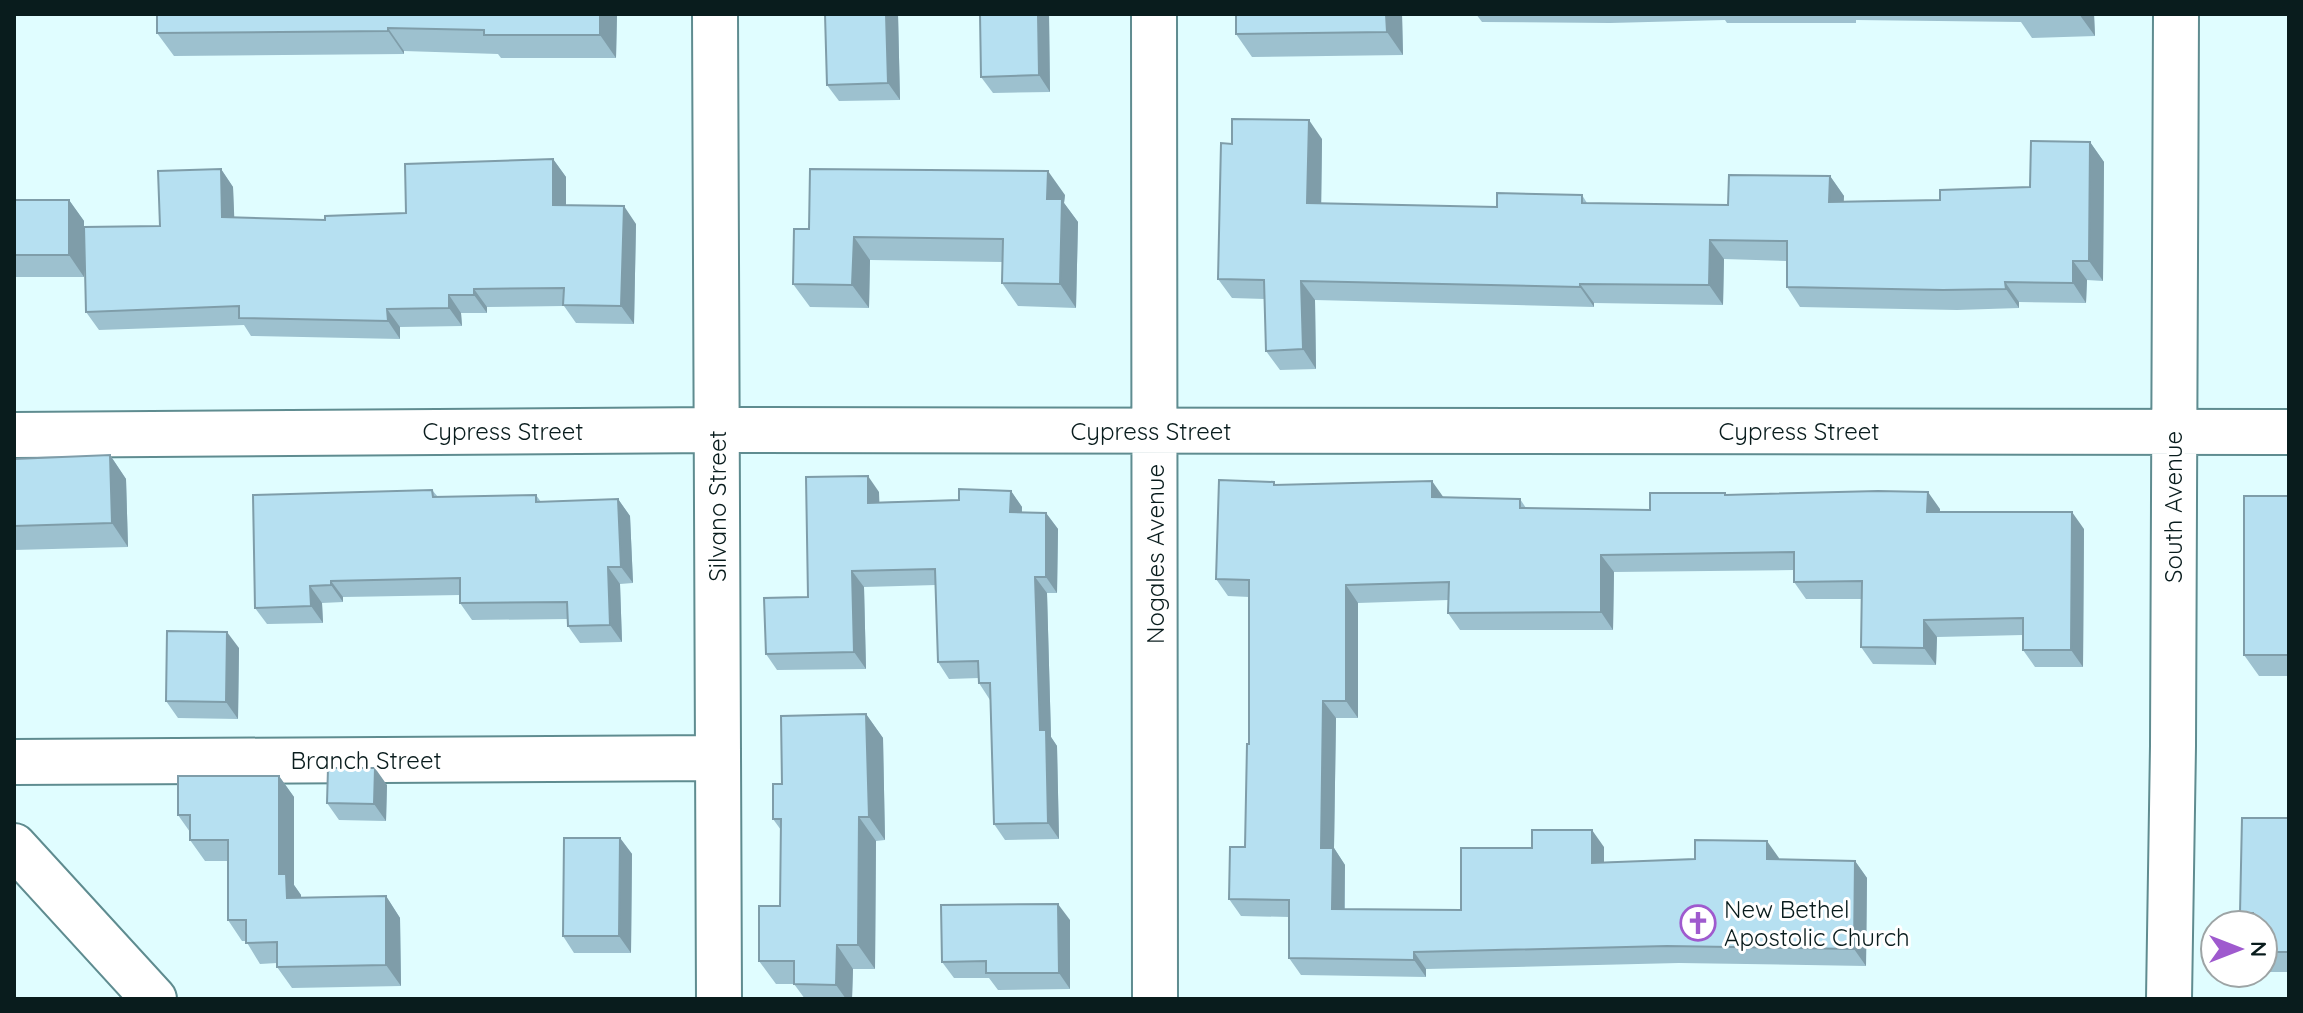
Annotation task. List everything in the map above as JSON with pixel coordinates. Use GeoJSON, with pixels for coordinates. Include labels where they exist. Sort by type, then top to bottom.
{"type":"FeatureCollection","features":[{"type":"Feature","properties":{"kind":"street","name":"Silvano Street"},"geometry":{"type":"LineString","coordinates":[[715,14],[719,999]]}},
{"type":"Feature","properties":{"kind":"street","name":"Nogales Avenue"},"geometry":{"type":"LineString","coordinates":[[1154,14],[1155,999]]}},
{"type":"Feature","properties":{"kind":"street","name":"South Avenue"},"geometry":{"type":"LineString","coordinates":[[2169,999],[2176,14]]}},
{"type":"Feature","properties":{"kind":"street","name":"Cypress Street"},"geometry":{"type":"LineString","coordinates":[[14,435],[717,430],[2289,432]]}},
{"type":"Feature","properties":{"kind":"street","name":"Branch Street"},"geometry":{"type":"LineString","coordinates":[[14,762],[718,758]]}},
{"type":"Feature","properties":{"kind":"street"},"geometry":{"type":"LineString","coordinates":[[14,846],[154,999]]}},
{"type":"Feature","properties":{"kind":"building"},"geometry":{"type":"Polygon","coordinates":[[[157,14],[600,14],[600,35],[484,35],[484,30],[388,28],[388,31],[157,33],[157,14]]]}},
{"type":"Feature","properties":{"kind":"building"},"geometry":{"type":"Polygon","coordinates":[[[825,14],[886,14],[888,83],[827,85],[825,14]]]}},
{"type":"Feature","properties":{"kind":"building"},"geometry":{"type":"Polygon","coordinates":[[[980,14],[1038,14],[1039,75],[981,77],[980,14]]]}},
{"type":"Feature","properties":{"kind":"building"},"geometry":{"type":"Polygon","coordinates":[[[1236,14],[1386,14],[1387,32],[1236,34],[1236,14]]]}},
{"type":"Feature","properties":{"kind":"building"},"geometry":{"type":"Polygon","coordinates":[[[1232,119],[1309,120],[1307,203],[1497,207],[1497,193],[1582,195],[1582,203],[1728,205],[1729,175],[1830,176],[1829,202],[1940,200],[1940,190],[2030,187],[2031,141],[2090,142],[2089,261],[2073,261],[2073,283],[2005,282],[2006,289],[1787,287],[1787,241],[1710,240],[1709,285],[1580,284],[1580,287],[1301,281],[1303,349],[1266,351],[1264,280],[1218,279],[1221,143],[1232,144],[1232,119]]]}},
{"type":"Feature","properties":{"kind":"building"},"geometry":{"type":"Polygon","coordinates":[[[553,159],[553,205],[624,206],[621,306],[563,305],[564,288],[474,289],[474,295],[449,295],[449,308],[387,309],[388,321],[239,318],[239,306],[86,312],[84,227],[160,226],[158,171],[221,169],[222,217],[325,220],[325,216],[406,213],[405,164],[553,159]]]}},
{"type":"Feature","properties":{"kind":"building"},"geometry":{"type":"Polygon","coordinates":[[[810,169],[1048,171],[1047,199],[1062,199],[1060,284],[1002,283],[1003,239],[854,237],[852,285],[793,284],[794,229],[809,229],[810,169]]]}},
{"type":"Feature","properties":{"kind":"building"},"geometry":{"type":"Polygon","coordinates":[[[14,200],[69,200],[69,255],[14,255],[14,200]]]}},
{"type":"Feature","properties":{"kind":"building"},"geometry":{"type":"Polygon","coordinates":[[[110,455],[112,523],[14,526],[14,459],[110,455]]]}},
{"type":"Feature","properties":{"kind":"building"},"geometry":{"type":"Polygon","coordinates":[[[868,476],[868,503],[959,500],[959,489],[1011,491],[1010,512],[1046,513],[1046,577],[1035,577],[1040,730],[1046,730],[1048,823],[994,824],[990,683],[979,683],[978,661],[938,662],[935,569],[852,571],[854,652],[766,654],[764,598],[808,597],[806,477],[868,476]]]}},
{"type":"Feature","properties":{"kind":"building"},"geometry":{"type":"Polygon","coordinates":[[[1219,480],[1274,482],[1274,485],[1432,481],[1432,497],[1520,499],[1520,508],[1650,510],[1650,493],[1725,495],[1878,491],[1928,492],[1927,512],[2072,512],[2071,650],[2023,650],[2023,618],[1924,620],[1924,648],[1861,647],[1862,581],[1794,582],[1794,552],[1601,555],[1601,612],[1448,613],[1449,582],[1346,585],[1346,701],[1323,701],[1321,848],[1333,848],[1332,909],[1461,910],[1461,848],[1532,848],[1532,830],[1592,830],[1592,863],[1695,859],[1695,840],[1767,841],[1767,859],[1855,861],[1854,949],[1667,946],[1414,952],[1414,960],[1289,958],[1289,900],[1229,899],[1230,847],[1245,847],[1249,744],[1249,580],[1216,579],[1219,480]]]}},
{"type":"Feature","properties":{"kind":"building"},"geometry":{"type":"Polygon","coordinates":[[[432,490],[433,497],[536,495],[536,502],[618,499],[621,567],[608,567],[610,625],[568,626],[567,602],[460,603],[460,578],[331,581],[331,585],[310,586],[311,606],[255,608],[253,495],[432,490]]]}},
{"type":"Feature","properties":{"kind":"building"},"geometry":{"type":"Polygon","coordinates":[[[2244,496],[2289,496],[2289,655],[2244,655],[2244,496]]]}},
{"type":"Feature","properties":{"kind":"building"},"geometry":{"type":"Polygon","coordinates":[[[167,631],[227,632],[226,702],[166,701],[167,631]]]}},
{"type":"Feature","properties":{"kind":"building"},"geometry":{"type":"Polygon","coordinates":[[[866,714],[869,817],[859,817],[858,945],[837,945],[836,985],[794,984],[794,961],[759,961],[759,906],[780,906],[781,819],[773,819],[773,784],[782,784],[781,716],[866,714]]]}},
{"type":"Feature","properties":{"kind":"building"},"geometry":{"type":"Polygon","coordinates":[[[328,768],[375,768],[374,804],[327,803],[328,768]]]}},
{"type":"Feature","properties":{"kind":"building"},"geometry":{"type":"Polygon","coordinates":[[[178,776],[279,776],[279,874],[286,874],[287,898],[386,896],[386,965],[277,967],[277,942],[246,943],[246,920],[228,920],[228,840],[190,840],[190,815],[178,815],[178,776]]]}},
{"type":"Feature","properties":{"kind":"building"},"geometry":{"type":"Polygon","coordinates":[[[2242,818],[2289,818],[2289,952],[2279,952],[2279,909],[2240,909],[2242,818]]]}},
{"type":"Feature","properties":{"kind":"building"},"geometry":{"type":"Polygon","coordinates":[[[564,838],[620,838],[619,936],[563,936],[564,838]]]}},
{"type":"Feature","properties":{"kind":"building"},"geometry":{"type":"Polygon","coordinates":[[[1058,904],[1059,973],[986,973],[986,961],[942,962],[941,905],[1058,904]]]}},
{"type":"Feature","properties":{"kind":"place","name":"New Bethel Apostolic Church"},"geometry":{"type":"Point","coordinates":[1698,923]}}]}
